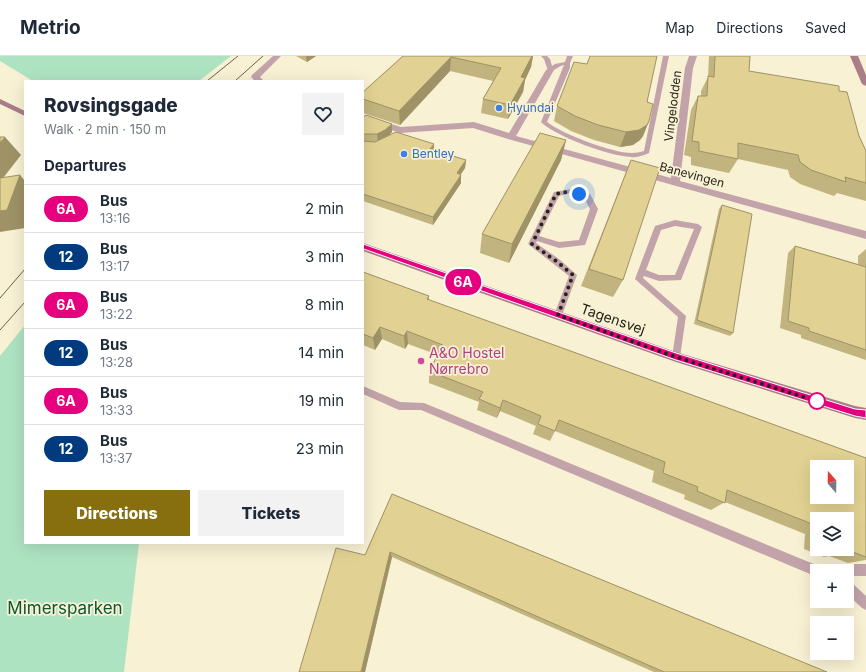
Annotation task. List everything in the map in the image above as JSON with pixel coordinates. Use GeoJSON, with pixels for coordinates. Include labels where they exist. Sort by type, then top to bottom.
{"type":"FeatureCollection","features":[{"type":"Feature","properties":{"kind":"street"},"geometry":{"type":"LineString","coordinates":[[259,80],[255,77],[278,56]]}},
{"type":"Feature","properties":{"kind":"street","name":"Vingelodden"},"geometry":{"type":"LineString","coordinates":[[675,183],[689,68],[693,56]]}},
{"type":"Feature","properties":{"kind":"street"},"geometry":{"type":"LineString","coordinates":[[854,56],[866,84]]}},
{"type":"Feature","properties":{"kind":"street"},"geometry":{"type":"LineString","coordinates":[[511,137],[550,70]]}},
{"type":"Feature","properties":{"kind":"street"},"geometry":{"type":"LineString","coordinates":[[0,101],[24,113]]}},
{"type":"Feature","properties":{"kind":"street","name":"Banevingen"},"geometry":{"type":"LineString","coordinates":[[364,117],[399,132],[474,124],[511,137],[866,235]]}},
{"type":"Feature","properties":{"kind":"street","name":"Tagensvej"},"geometry":{"type":"LineString","coordinates":[[364,247],[676,357],[862,415]]}},
{"type":"Feature","properties":{"kind":"lane"},"geometry":{"type":"LineString","coordinates":[[544,56],[547,59],[550,70],[557,65],[567,63]]}},
{"type":"Feature","properties":{"kind":"lane"},"geometry":{"type":"LineString","coordinates":[[570,56],[567,63],[567,68],[544,122],[552,129],[613,151],[629,155],[647,152],[666,56]]}},
{"type":"Feature","properties":{"kind":"lane"},"geometry":{"type":"LineString","coordinates":[[535,237],[559,245],[582,244],[594,209],[587,196],[571,191],[556,194],[535,237],[532,244],[573,275],[558,315]]}},
{"type":"Feature","properties":{"kind":"lane"},"geometry":{"type":"LineString","coordinates":[[641,272],[659,278],[678,278],[698,227],[675,223],[658,228],[641,272],[639,279],[682,316],[676,357]]}},
{"type":"Feature","properties":{"kind":"lane"},"geometry":{"type":"LineString","coordinates":[[364,390],[399,406],[421,406],[810,568]]}},
{"type":"Feature","properties":{"kind":"lane"},"geometry":{"type":"LineString","coordinates":[[854,570],[866,570]]}},
{"type":"Feature","properties":{"kind":"lane"},"geometry":{"type":"LineString","coordinates":[[854,593],[866,604]]}},
{"type":"Feature","properties":{"kind":"green space"},"geometry":{"type":"Polygon","coordinates":[[[0,56],[231,56],[200,80],[31,80],[0,61],[0,56]]]}},
{"type":"Feature","properties":{"kind":"green space","name":"Mimersparken"},"geometry":{"type":"Polygon","coordinates":[[[24,326],[24,544],[139,544],[124,672],[0,672],[0,356],[24,326]]]}},
{"type":"Feature","properties":{"kind":"building"},"geometry":{"type":"Polygon","coordinates":[[[403,56],[532,56],[521,77],[525,78],[510,105],[483,99],[501,68],[451,57],[399,111],[364,99],[364,91],[403,56]]]}},
{"type":"Feature","properties":{"kind":"building"},"geometry":{"type":"Polygon","coordinates":[[[590,56],[657,56],[647,102],[653,104],[647,125],[639,130],[626,132],[598,125],[575,116],[557,106],[574,62],[587,64],[590,56]]]}},
{"type":"Feature","properties":{"kind":"building"},"geometry":{"type":"Polygon","coordinates":[[[715,56],[750,56],[749,71],[839,86],[839,91],[847,92],[859,136],[866,151],[866,183],[845,177],[846,182],[811,170],[800,162],[798,155],[738,143],[738,159],[699,151],[699,142],[692,141],[698,96],[707,96],[708,76],[714,77],[715,56]]]}},
{"type":"Feature","properties":{"kind":"building"},"geometry":{"type":"Polygon","coordinates":[[[366,115],[392,124],[377,134],[364,134],[364,117],[366,115]]]}},
{"type":"Feature","properties":{"kind":"building"},"geometry":{"type":"Polygon","coordinates":[[[396,132],[434,144],[430,149],[466,160],[457,173],[461,175],[433,217],[364,194],[364,141],[375,142],[396,132]]]}},
{"type":"Feature","properties":{"kind":"building"},"geometry":{"type":"Polygon","coordinates":[[[540,133],[566,140],[512,244],[482,234],[540,133]]]}},
{"type":"Feature","properties":{"kind":"building"},"geometry":{"type":"Polygon","coordinates":[[[0,137],[5,137],[0,143],[0,137]]]}},
{"type":"Feature","properties":{"kind":"building"},"geometry":{"type":"Polygon","coordinates":[[[631,160],[660,168],[623,280],[589,269],[631,160]]]}},
{"type":"Feature","properties":{"kind":"building"},"geometry":{"type":"Polygon","coordinates":[[[20,175],[7,210],[0,211],[0,178],[20,175]]]}},
{"type":"Feature","properties":{"kind":"building"},"geometry":{"type":"Polygon","coordinates":[[[722,205],[752,214],[733,333],[697,320],[722,205]]]}},
{"type":"Feature","properties":{"kind":"building"},"geometry":{"type":"Polygon","coordinates":[[[795,246],[866,267],[866,350],[809,331],[809,328],[788,321],[795,246]]]}},
{"type":"Feature","properties":{"kind":"building"},"geometry":{"type":"Polygon","coordinates":[[[364,272],[429,296],[427,299],[866,458],[866,557],[854,552],[854,512],[810,512],[810,523],[727,490],[725,503],[697,491],[698,487],[663,473],[665,462],[559,420],[555,431],[538,424],[541,416],[503,400],[500,408],[479,399],[483,392],[429,371],[443,345],[407,331],[404,336],[380,327],[373,338],[364,334],[364,272]]]}},
{"type":"Feature","properties":{"kind":"building"},"geometry":{"type":"Polygon","coordinates":[[[392,494],[827,672],[664,672],[390,552],[361,672],[299,672],[336,548],[365,555],[392,494]]]}},
{"type":"Feature","properties":{"kind":"tram line"},"geometry":{"type":"LineString","coordinates":[[208,80],[238,56]]}},
{"type":"Feature","properties":{"kind":"tram line"},"geometry":{"type":"LineString","coordinates":[[236,80],[263,56]]}},
{"type":"Feature","properties":{"kind":"tram line"},"geometry":{"type":"LineString","coordinates":[[0,298],[24,270]]}},
{"type":"Feature","properties":{"kind":"tram line"},"geometry":{"type":"LineString","coordinates":[[0,330],[24,303]]}},
{"type":"Feature","properties":{"kind":"bus line","name":"6A"},"geometry":{"type":"LineString","coordinates":[[364,247],[676,357],[855,412],[866,414]]}},
{"type":"Feature","properties":{"kind":"place","name":"Hyundai"},"geometry":{"type":"Point","coordinates":[499,108]}},
{"type":"Feature","properties":{"kind":"place","name":"Bentley"},"geometry":{"type":"Point","coordinates":[404,154]}},
{"type":"Feature","properties":{"kind":"place","name":"A&O Hostel Nørrebro"},"geometry":{"type":"Point","coordinates":[421,361]}},
{"type":"Feature","properties":{"kind":"route"},"geometry":{"type":"LineString","coordinates":[[579,194],[571,191],[556,194],[532,244],[573,275],[558,315],[676,357],[817,401]]}}]}
